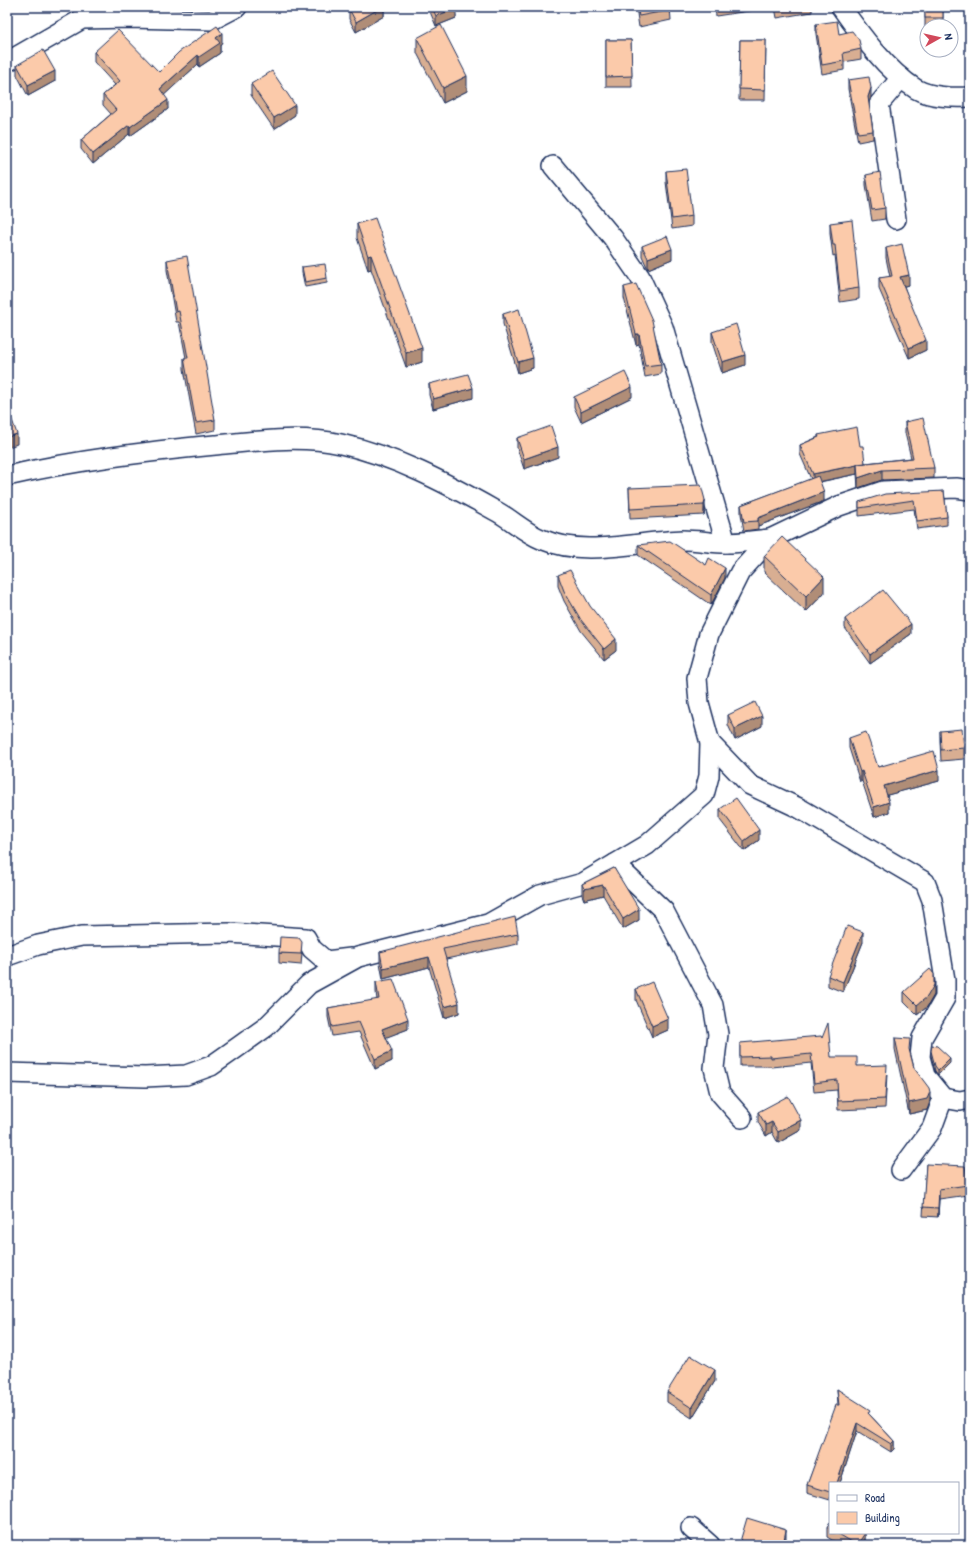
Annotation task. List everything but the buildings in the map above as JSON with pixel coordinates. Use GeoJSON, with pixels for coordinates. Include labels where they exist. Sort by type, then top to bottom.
{"type":"FeatureCollection","features":[{"type":"Feature","properties":{"kind":"street"},"geometry":{"type":"LineString","coordinates":[[7,62],[82,20],[130,18],[212,20],[237,7]]}},
{"type":"Feature","properties":{"kind":"street"},"geometry":{"type":"LineString","coordinates":[[841,7],[865,40],[901,78],[916,89],[933,95],[970,97]]}},
{"type":"Feature","properties":{"kind":"street"},"geometry":{"type":"LineString","coordinates":[[896,219],[879,104],[901,78]]}},
{"type":"Feature","properties":{"kind":"street"},"geometry":{"type":"LineString","coordinates":[[553,166],[613,238],[640,277],[663,327],[726,543]]}},
{"type":"Feature","properties":{"kind":"street"},"geometry":{"type":"LineString","coordinates":[[7,476],[52,466],[126,454],[277,439],[315,439],[343,444],[375,453],[416,469],[496,510],[540,539],[563,546],[593,548],[684,540],[726,543],[770,539],[838,506],[883,491],[956,488],[970,490]]}},
{"type":"Feature","properties":{"kind":"street"},"geometry":{"type":"LineString","coordinates":[[7,956],[38,945],[82,936],[229,933],[306,938],[312,949],[326,961],[358,957],[488,924],[540,895],[583,883],[647,845],[704,795],[709,776],[710,743],[699,703],[697,678],[709,634],[740,572],[770,539]]}},
{"type":"Feature","properties":{"kind":"street"},"geometry":{"type":"LineString","coordinates":[[710,743],[750,785],[799,808],[925,882],[932,900],[945,980],[945,998],[922,1038],[920,1057],[925,1076],[943,1098],[960,1101],[970,1099]]}},
{"type":"Feature","properties":{"kind":"street"},"geometry":{"type":"LineString","coordinates":[[615,864],[664,911],[713,1005],[718,1034],[714,1068],[720,1093],[742,1118]]}},
{"type":"Feature","properties":{"kind":"street"},"geometry":{"type":"LineString","coordinates":[[7,1073],[145,1077],[186,1075],[216,1062],[266,1027],[310,984],[358,957]]}},
{"type":"Feature","properties":{"kind":"street"},"geometry":{"type":"LineString","coordinates":[[901,1170],[932,1128],[943,1098]]}},
{"type":"Feature","properties":{"kind":"street"},"geometry":{"type":"LineString","coordinates":[[692,1528],[710,1545]]}}]}
